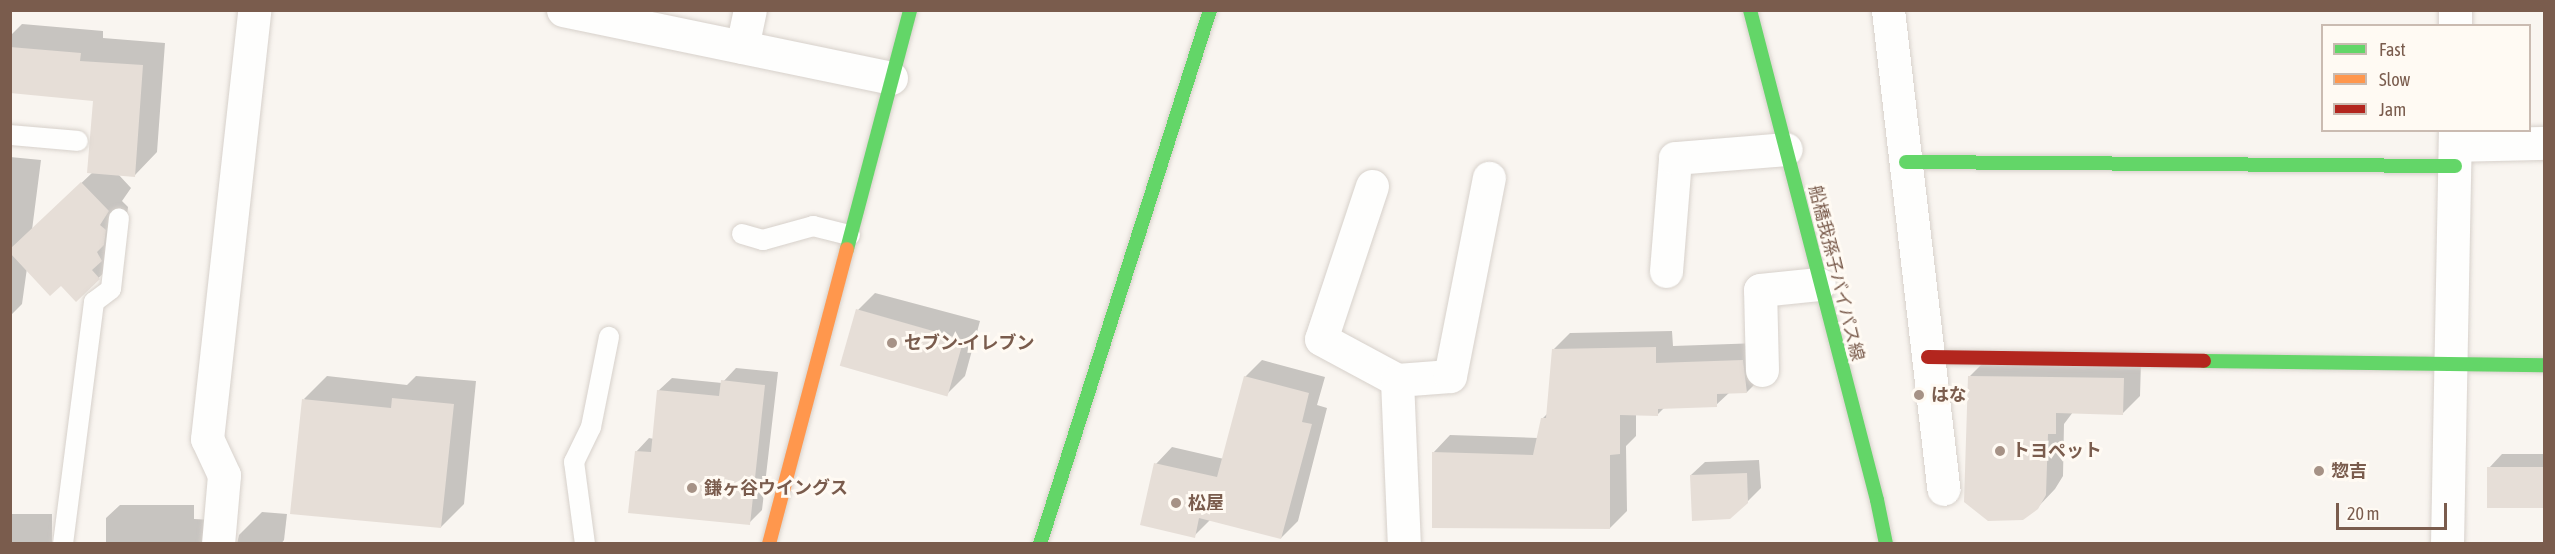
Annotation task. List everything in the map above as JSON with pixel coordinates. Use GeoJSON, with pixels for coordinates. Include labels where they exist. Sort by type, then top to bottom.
{"type":"FeatureCollection","features":[{"type":"Feature","properties":{"kind":"street"},"geometry":{"type":"LineString","coordinates":[[218,543],[224,476],[207,439],[254,10]]}},
{"type":"Feature","properties":{"kind":"street"},"geometry":{"type":"LineString","coordinates":[[563,10],[891,78]]}},
{"type":"Feature","properties":{"kind":"street"},"geometry":{"type":"LineString","coordinates":[[742,47],[750,10]]}},
{"type":"Feature","properties":{"kind":"street"},"geometry":{"type":"LineString","coordinates":[[769,543],[910,10]]}},
{"type":"Feature","properties":{"kind":"street"},"geometry":{"type":"LineString","coordinates":[[1040,543],[1210,10]]}},
{"type":"Feature","properties":{"kind":"street","name":"船橋我孫子バイパス線"},"geometry":{"type":"LineString","coordinates":[[1750,10],[1819,284],[1877,500],[1886,543]]}},
{"type":"Feature","properties":{"kind":"street"},"geometry":{"type":"LineString","coordinates":[[1888,10],[1943,489]]}},
{"type":"Feature","properties":{"kind":"street"},"geometry":{"type":"LineString","coordinates":[[1906,162],[2455,147],[2544,142]]}},
{"type":"Feature","properties":{"kind":"street"},"geometry":{"type":"LineString","coordinates":[[2447,543],[2455,147]]}},
{"type":"Feature","properties":{"kind":"street"},"geometry":{"type":"LineString","coordinates":[[1666,271],[1675,158],[1786,149]]}},
{"type":"Feature","properties":{"kind":"street"},"geometry":{"type":"LineString","coordinates":[[1372,186],[1321,339],[1397,381],[1450,376],[1489,178]]}},
{"type":"Feature","properties":{"kind":"street"},"geometry":{"type":"LineString","coordinates":[[1762,370],[1760,290],[1819,284]]}},
{"type":"Feature","properties":{"kind":"street"},"geometry":{"type":"LineString","coordinates":[[1928,357],[2544,365]]}},
{"type":"Feature","properties":{"kind":"street"},"geometry":{"type":"LineString","coordinates":[[1397,381],[1404,543]]}},
{"type":"Feature","properties":{"kind":"lane"},"geometry":{"type":"LineString","coordinates":[[10,135],[78,141]]}},
{"type":"Feature","properties":{"kind":"lane"},"geometry":{"type":"LineString","coordinates":[[63,543],[94,302],[111,289],[119,218]]}},
{"type":"Feature","properties":{"kind":"lane"},"geometry":{"type":"LineString","coordinates":[[741,234],[763,240],[813,226],[850,235]]}},
{"type":"Feature","properties":{"kind":"lane"},"geometry":{"type":"LineString","coordinates":[[585,543],[574,462],[591,427],[609,337]]}},
{"type":"Feature","properties":{"kind":"building"},"geometry":{"type":"Polygon","coordinates":[[[10,47],[81,53],[80,61],[143,65],[135,177],[87,173],[93,101],[10,93],[10,47]]]}},
{"type":"Feature","properties":{"kind":"building"},"geometry":{"type":"Polygon","coordinates":[[[81,182],[109,211],[100,225],[106,230],[104,245],[97,252],[102,261],[92,270],[100,279],[76,302],[61,286],[50,296],[10,253],[10,249],[81,182]]]}},
{"type":"Feature","properties":{"kind":"building"},"geometry":{"type":"Polygon","coordinates":[[[856,309],[964,340],[947,397],[840,366],[856,309]]]}},
{"type":"Feature","properties":{"kind":"building"},"geometry":{"type":"Polygon","coordinates":[[[1656,347],[1656,363],[1743,360],[1747,393],[1717,394],[1717,407],[1658,409],[1658,416],[1620,415],[1620,454],[1610,455],[1610,529],[1432,528],[1432,452],[1533,455],[1541,418],[1546,418],[1552,349],[1656,347]]]}},
{"type":"Feature","properties":{"kind":"building"},"geometry":{"type":"Polygon","coordinates":[[[1244,376],[1309,393],[1302,422],[1312,424],[1281,539],[1199,518],[1195,538],[1140,525],[1154,463],[1217,477],[1244,376]]]}},
{"type":"Feature","properties":{"kind":"building"},"geometry":{"type":"Polygon","coordinates":[[[1968,376],[2124,378],[2123,415],[2056,413],[2056,434],[2048,434],[2046,495],[2038,509],[2023,520],[1988,521],[1964,502],[1968,376]]]}},
{"type":"Feature","properties":{"kind":"building"},"geometry":{"type":"Polygon","coordinates":[[[721,380],[765,385],[750,525],[628,513],[635,451],[651,452],[657,390],[719,396],[721,380]]]}},
{"type":"Feature","properties":{"kind":"building"},"geometry":{"type":"Polygon","coordinates":[[[392,398],[454,404],[441,528],[290,514],[302,399],[391,408],[392,398]]]}},
{"type":"Feature","properties":{"kind":"building"},"geometry":{"type":"Polygon","coordinates":[[[2487,467],[2544,467],[2544,508],[2487,508],[2487,467]]]}},
{"type":"Feature","properties":{"kind":"building"},"geometry":{"type":"Polygon","coordinates":[[[1747,473],[1748,503],[1730,519],[1692,521],[1690,475],[1747,473]]]}},
{"type":"Feature","properties":{"kind":"traffic: fast"},"geometry":{"type":"LineString","coordinates":[[847,249],[910,10]]}},
{"type":"Feature","properties":{"kind":"traffic: fast"},"geometry":{"type":"LineString","coordinates":[[1040,544],[1210,10]]}},
{"type":"Feature","properties":{"kind":"traffic: fast"},"geometry":{"type":"LineString","coordinates":[[1750,10],[1877,500],[1886,544]]}},
{"type":"Feature","properties":{"kind":"traffic: fast"},"geometry":{"type":"LineString","coordinates":[[1906,162],[2455,166]]}},
{"type":"Feature","properties":{"kind":"traffic: fast"},"geometry":{"type":"LineString","coordinates":[[2204,361],[2544,365]]}},
{"type":"Feature","properties":{"kind":"traffic: slow"},"geometry":{"type":"LineString","coordinates":[[769,544],[847,249]]}},
{"type":"Feature","properties":{"kind":"traffic: jam"},"geometry":{"type":"LineString","coordinates":[[1928,357],[2204,361]]}},
{"type":"Feature","properties":{"kind":"place","name":"セブン-イレブン"},"geometry":{"type":"Point","coordinates":[892,343]}},
{"type":"Feature","properties":{"kind":"place","name":"はな"},"geometry":{"type":"Point","coordinates":[1919,395]}},
{"type":"Feature","properties":{"kind":"place","name":"トヨペット"},"geometry":{"type":"Point","coordinates":[2000,451]}},
{"type":"Feature","properties":{"kind":"place","name":"惣吉"},"geometry":{"type":"Point","coordinates":[2319,471]}},
{"type":"Feature","properties":{"kind":"place","name":"鎌ヶ谷ウイングス"},"geometry":{"type":"Point","coordinates":[692,488]}},
{"type":"Feature","properties":{"kind":"place","name":"松屋"},"geometry":{"type":"Point","coordinates":[1176,503]}}]}
